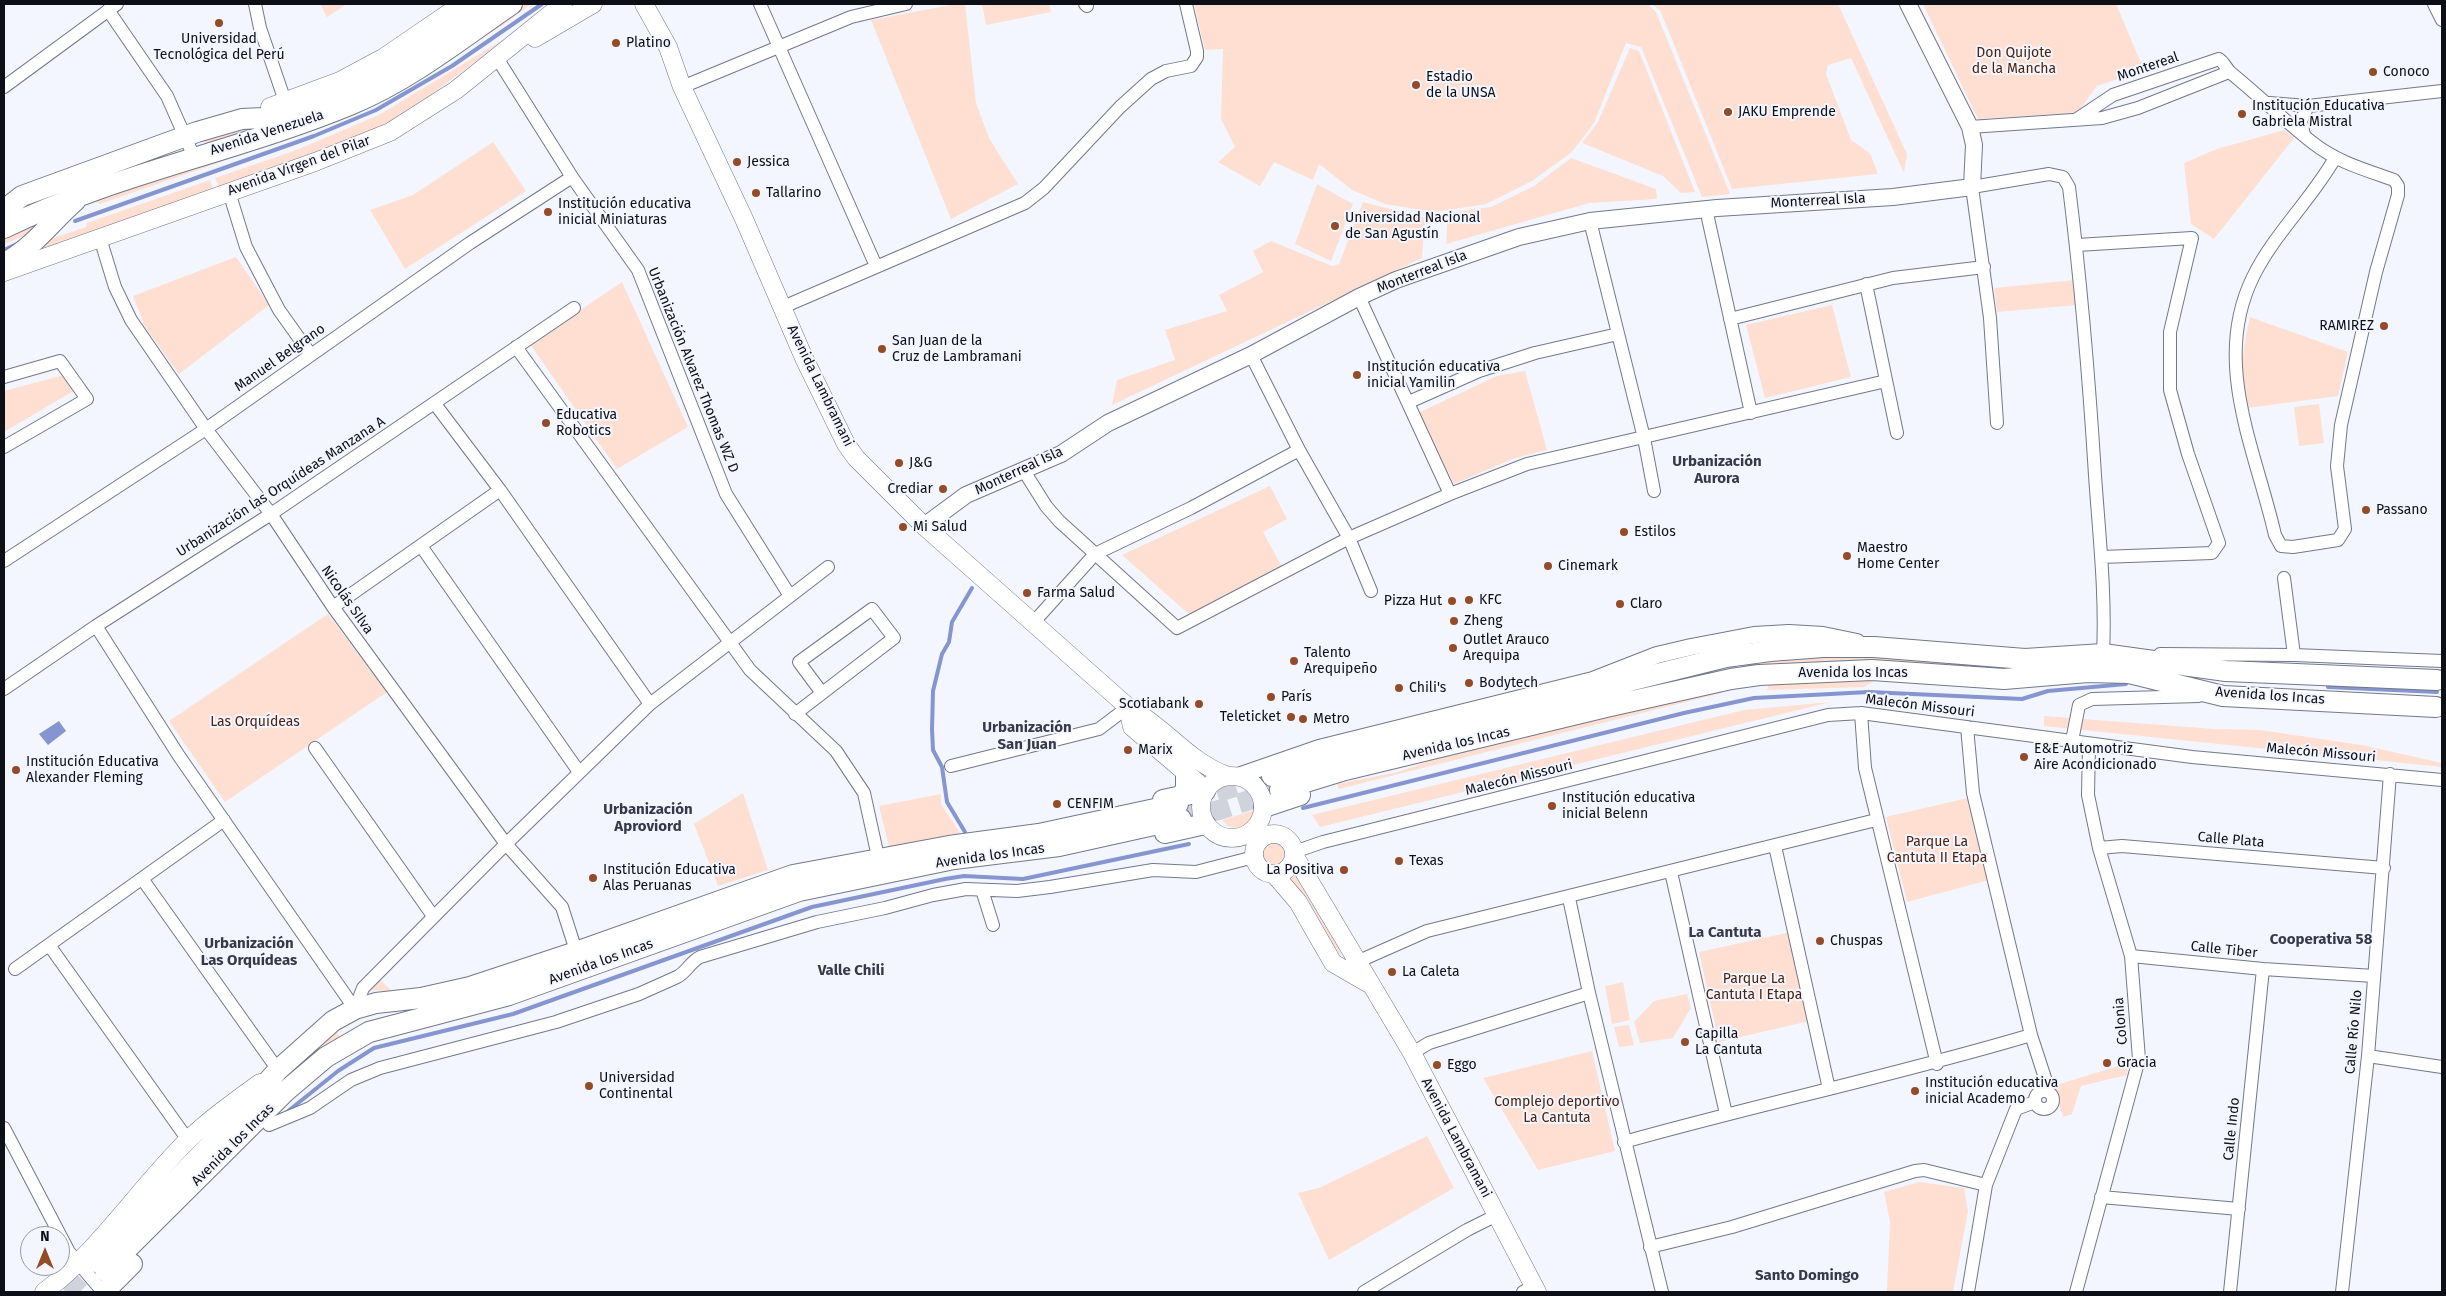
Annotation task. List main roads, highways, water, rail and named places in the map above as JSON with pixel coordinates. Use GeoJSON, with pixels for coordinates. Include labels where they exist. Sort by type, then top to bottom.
{"type":"FeatureCollection","features":[{"type":"Feature","properties":{"kind":"main road","name":"Avenida Venezuela"},"geometry":{"type":"LineString","coordinates":[[4,210],[13,198],[186,136],[242,119],[340,81],[383,58],[462,4]]}},
{"type":"Feature","properties":{"kind":"main road","name":"Avenida Venezuela"},"geometry":{"type":"LineString","coordinates":[[242,119],[263,118],[346,92],[411,56],[487,4]]}},
{"type":"Feature","properties":{"kind":"main road","name":"Avenida Venezuela"},"geometry":{"type":"LineString","coordinates":[[4,228],[44,210],[194,157],[325,114],[378,92],[411,73],[512,4]]}},
{"type":"Feature","properties":{"kind":"main road","name":"Avenida Virgen del Pilar"},"geometry":{"type":"LineString","coordinates":[[4,272],[331,156],[390,132],[456,90],[563,4]]}},
{"type":"Feature","properties":{"kind":"main road"},"geometry":{"type":"LineString","coordinates":[[513,44],[532,39],[593,4]]}},
{"type":"Feature","properties":{"kind":"main road","name":"Avenida Lambramani"},"geometry":{"type":"LineString","coordinates":[[633,4],[682,86]]}},
{"type":"Feature","properties":{"kind":"main road","name":"Avenida Lambramani"},"geometry":{"type":"LineString","coordinates":[[644,4],[668,47],[682,86],[783,307],[804,358],[846,444],[856,458],[924,526],[1128,707],[1146,717],[1204,766],[1233,776]]}},
{"type":"Feature","properties":{"kind":"main road"},"geometry":{"type":"LineString","coordinates":[[651,4],[668,47]]}},
{"type":"Feature","properties":{"kind":"main road"},"geometry":{"type":"LineString","coordinates":[[4,263],[20,255],[80,197]]}},
{"type":"Feature","properties":{"kind":"main road","name":"Avenida los Incas"},"geometry":{"type":"LineString","coordinates":[[2439,670],[2226,671],[2102,654],[2025,659],[1874,647],[1823,647],[1746,654],[1633,680],[1591,694],[1336,755],[1276,783],[1345,770],[1731,679],[1812,672],[1872,670],[2004,679],[2088,672],[2129,673],[2223,696],[2439,711]]}},
{"type":"Feature","properties":{"kind":"main road"},"geometry":{"type":"LineString","coordinates":[[1593,680],[1633,680]]}},
{"type":"Feature","properties":{"kind":"main road","name":"Avenida Lambramani"},"geometry":{"type":"LineString","coordinates":[[1128,707],[1132,726],[1205,790]]}},
{"type":"Feature","properties":{"kind":"main road"},"geometry":{"type":"LineString","coordinates":[[1264,808],[1342,780],[1408,762],[1470,740]]}},
{"type":"Feature","properties":{"kind":"main road"},"geometry":{"type":"LineString","coordinates":[[1180,806],[1186,789],[1186,775]]}},
{"type":"Feature","properties":{"kind":"main road"},"geometry":{"type":"LineString","coordinates":[[1233,776],[1253,784],[1263,798],[1264,808],[1258,825],[1246,836],[1237,838],[1219,836],[1205,824],[1200,808],[1205,790],[1212,783],[1233,776]]}},
{"type":"Feature","properties":{"kind":"main road","name":"Avenida los Incas"},"geometry":{"type":"LineString","coordinates":[[44,1292],[92,1266],[287,1090],[348,1043],[370,1032],[391,1025],[488,981],[579,961],[715,911],[793,876],[880,866],[952,853],[1035,850],[1180,806],[1205,790]]}},
{"type":"Feature","properties":{"kind":"main road","name":"Avenida Lambramani"},"geometry":{"type":"LineString","coordinates":[[1264,808],[1292,848],[1412,1053],[1497,1214],[1531,1290]]}},
{"type":"Feature","properties":{"kind":"main road"},"geometry":{"type":"LineString","coordinates":[[952,853],[1018,863],[1205,824]]}},
{"type":"Feature","properties":{"kind":"main road"},"geometry":{"type":"LineString","coordinates":[[1237,838],[1266,873],[1274,874],[1285,871],[1293,861],[1292,848],[1275,834],[1268,834],[1257,842],[1254,858]]}},
{"type":"Feature","properties":{"kind":"main road","name":"Avenida Lambramani"},"geometry":{"type":"LineString","coordinates":[[1274,874],[1298,902],[1333,963],[1372,985]]}},
{"type":"Feature","properties":{"kind":"main road","name":"Avenida los Incas"},"geometry":{"type":"LineString","coordinates":[[92,1266],[188,1140],[224,1109],[278,1070],[333,1021],[355,1009],[376,1003],[433,1006]]}},
{"type":"Feature","properties":{"kind":"main road"},"geometry":{"type":"LineString","coordinates":[[333,1021],[340,1022],[348,1030],[348,1043]]}},
{"type":"Feature","properties":{"kind":"main road"},"geometry":{"type":"LineString","coordinates":[[104,1292],[269,1125],[313,1069]]}},
{"type":"Feature","properties":{"kind":"main road","name":"Avenida los Incas"},"geometry":{"type":"LineString","coordinates":[[92,1266],[223,1132],[278,1070]]}},
{"type":"Feature","properties":{"kind":"water"},"geometry":{"type":"Polygon","coordinates":[[[59,721],[66,731],[48,745],[39,734],[59,721]]]}},
{"type":"Feature","properties":{"kind":"waterway"},"geometry":{"type":"LineString","coordinates":[[75,221],[314,136],[376,110],[452,66],[542,4]]}},
{"type":"Feature","properties":{"kind":"waterway"},"geometry":{"type":"LineString","coordinates":[[4,250],[17,244]]}},
{"type":"Feature","properties":{"kind":"waterway"},"geometry":{"type":"LineString","coordinates":[[965,832],[947,802],[942,767],[933,750],[933,691],[942,654],[949,642],[952,622],[972,588]]}},
{"type":"Feature","properties":{"kind":"waterway"},"geometry":{"type":"LineString","coordinates":[[1303,808],[1684,713],[1754,698],[1869,692],[2022,699],[2048,691],[2126,684]]}},
{"type":"Feature","properties":{"kind":"waterway"},"geometry":{"type":"LineString","coordinates":[[2328,687],[2437,692]]}},
{"type":"Feature","properties":{"kind":"waterway"},"geometry":{"type":"LineString","coordinates":[[287,1112],[338,1071],[374,1048],[513,1014],[812,907],[964,876],[1023,879],[1189,844]]}},
{"type":"Feature","properties":{"kind":"tunnel"},"geometry":{"type":"LineString","coordinates":[[1188,801],[1272,776]]}},
{"type":"Feature","properties":{"kind":"tunnel"},"geometry":{"type":"LineString","coordinates":[[1181,819],[1219,810],[1280,790]]}},
{"type":"Feature","properties":{"kind":"tunnel"},"geometry":{"type":"LineString","coordinates":[[66,1292],[95,1262]]}},
{"type":"Feature","properties":{"kind":"place","name":"Universidad Tecnológica del Perú"},"geometry":{"type":"Point","coordinates":[219,23]}},
{"type":"Feature","properties":{"kind":"place","name":"Platino"},"geometry":{"type":"Point","coordinates":[616,43]}},
{"type":"Feature","properties":{"kind":"place","name":"Conoco"},"geometry":{"type":"Point","coordinates":[2373,72]}},
{"type":"Feature","properties":{"kind":"place","name":"Estadio de la UNSA"},"geometry":{"type":"Point","coordinates":[1416,85]}},
{"type":"Feature","properties":{"kind":"place","name":"JAKU Emprende"},"geometry":{"type":"Point","coordinates":[1728,112]}},
{"type":"Feature","properties":{"kind":"place","name":"Institución Educativa Gabriela Mistral"},"geometry":{"type":"Point","coordinates":[2242,114]}},
{"type":"Feature","properties":{"kind":"place","name":"Jessica"},"geometry":{"type":"Point","coordinates":[737,162]}},
{"type":"Feature","properties":{"kind":"place","name":"Tallarino"},"geometry":{"type":"Point","coordinates":[756,193]}},
{"type":"Feature","properties":{"kind":"place","name":"Institución educativa inicial Miniaturas"},"geometry":{"type":"Point","coordinates":[548,212]}},
{"type":"Feature","properties":{"kind":"place","name":"Universidad Nacional de San Agustín"},"geometry":{"type":"Point","coordinates":[1335,226]}},
{"type":"Feature","properties":{"kind":"place","name":"RAMIREZ"},"geometry":{"type":"Point","coordinates":[2384,326]}},
{"type":"Feature","properties":{"kind":"place","name":"San Juan de la Cruz de Lambramani"},"geometry":{"type":"Point","coordinates":[882,349]}},
{"type":"Feature","properties":{"kind":"place","name":"Institución educativa inicial Yamilin"},"geometry":{"type":"Point","coordinates":[1357,375]}},
{"type":"Feature","properties":{"kind":"place","name":"Educativa Robotics"},"geometry":{"type":"Point","coordinates":[546,423]}},
{"type":"Feature","properties":{"kind":"place","name":"J&G"},"geometry":{"type":"Point","coordinates":[899,463]}},
{"type":"Feature","properties":{"kind":"place","name":"Crediar"},"geometry":{"type":"Point","coordinates":[943,489]}},
{"type":"Feature","properties":{"kind":"place","name":"Passano"},"geometry":{"type":"Point","coordinates":[2366,510]}},
{"type":"Feature","properties":{"kind":"place","name":"Mi Salud"},"geometry":{"type":"Point","coordinates":[903,527]}},
{"type":"Feature","properties":{"kind":"place","name":"Estilos"},"geometry":{"type":"Point","coordinates":[1624,532]}},
{"type":"Feature","properties":{"kind":"place","name":"Maestro Home Center"},"geometry":{"type":"Point","coordinates":[1847,556]}},
{"type":"Feature","properties":{"kind":"place","name":"Cinemark"},"geometry":{"type":"Point","coordinates":[1548,566]}},
{"type":"Feature","properties":{"kind":"place","name":"Farma Salud"},"geometry":{"type":"Point","coordinates":[1027,593]}},
{"type":"Feature","properties":{"kind":"place","name":"KFC"},"geometry":{"type":"Point","coordinates":[1469,600]}},
{"type":"Feature","properties":{"kind":"place","name":"Pizza Hut"},"geometry":{"type":"Point","coordinates":[1452,601]}},
{"type":"Feature","properties":{"kind":"place","name":"Claro"},"geometry":{"type":"Point","coordinates":[1620,604]}},
{"type":"Feature","properties":{"kind":"place","name":"Zheng"},"geometry":{"type":"Point","coordinates":[1454,621]}},
{"type":"Feature","properties":{"kind":"place","name":"Outlet Arauco Arequipa"},"geometry":{"type":"Point","coordinates":[1453,648]}},
{"type":"Feature","properties":{"kind":"place","name":"Talento Arequipeño"},"geometry":{"type":"Point","coordinates":[1294,661]}},
{"type":"Feature","properties":{"kind":"place","name":"Bodytech"},"geometry":{"type":"Point","coordinates":[1469,683]}},
{"type":"Feature","properties":{"kind":"place","name":"Chili's"},"geometry":{"type":"Point","coordinates":[1399,688]}},
{"type":"Feature","properties":{"kind":"place","name":"París"},"geometry":{"type":"Point","coordinates":[1271,697]}},
{"type":"Feature","properties":{"kind":"place","name":"Scotiabank"},"geometry":{"type":"Point","coordinates":[1199,704]}},
{"type":"Feature","properties":{"kind":"place","name":"Teleticket"},"geometry":{"type":"Point","coordinates":[1291,717]}},
{"type":"Feature","properties":{"kind":"place","name":"Metro"},"geometry":{"type":"Point","coordinates":[1303,719]}},
{"type":"Feature","properties":{"kind":"place","name":"Marix"},"geometry":{"type":"Point","coordinates":[1128,750]}},
{"type":"Feature","properties":{"kind":"place","name":"E&E Automotriz Aire Acondicionado"},"geometry":{"type":"Point","coordinates":[2024,757]}},
{"type":"Feature","properties":{"kind":"place","name":"Institución Educativa Alexander Fleming"},"geometry":{"type":"Point","coordinates":[16,770]}},
{"type":"Feature","properties":{"kind":"place","name":"CENFIM"},"geometry":{"type":"Point","coordinates":[1057,804]}},
{"type":"Feature","properties":{"kind":"place","name":"Institución educativa inicial Belenn"},"geometry":{"type":"Point","coordinates":[1552,806]}},
{"type":"Feature","properties":{"kind":"place","name":"Texas"},"geometry":{"type":"Point","coordinates":[1399,861]}},
{"type":"Feature","properties":{"kind":"place","name":"La Positiva"},"geometry":{"type":"Point","coordinates":[1344,870]}},
{"type":"Feature","properties":{"kind":"place","name":"Institución Educativa Alas Peruanas"},"geometry":{"type":"Point","coordinates":[593,878]}},
{"type":"Feature","properties":{"kind":"place","name":"Chuspas"},"geometry":{"type":"Point","coordinates":[1820,941]}},
{"type":"Feature","properties":{"kind":"place","name":"La Caleta"},"geometry":{"type":"Point","coordinates":[1392,972]}},
{"type":"Feature","properties":{"kind":"place","name":"Capilla La Cantuta"},"geometry":{"type":"Point","coordinates":[1685,1042]}},
{"type":"Feature","properties":{"kind":"place","name":"Gracia"},"geometry":{"type":"Point","coordinates":[2107,1063]}},
{"type":"Feature","properties":{"kind":"place","name":"Eggo"},"geometry":{"type":"Point","coordinates":[1437,1065]}},
{"type":"Feature","properties":{"kind":"place","name":"Universidad Continental"},"geometry":{"type":"Point","coordinates":[589,1086]}},
{"type":"Feature","properties":{"kind":"place","name":"Institución educativa inicial Academo"},"geometry":{"type":"Point","coordinates":[1915,1091]}},
{"type":"Feature","properties":{"kind":"district","name":"Urbanización Aurora"},"geometry":{"type":"Point","coordinates":[1717,470]}},
{"type":"Feature","properties":{"kind":"district","name":"Urbanización San Juan"},"geometry":{"type":"Point","coordinates":[1027,736]}},
{"type":"Feature","properties":{"kind":"district","name":"Urbanización Aproviord"},"geometry":{"type":"Point","coordinates":[648,818]}},
{"type":"Feature","properties":{"kind":"district","name":"La Cantuta"},"geometry":{"type":"Point","coordinates":[1725,933]}},
{"type":"Feature","properties":{"kind":"district","name":"Cooperativa 58"},"geometry":{"type":"Point","coordinates":[2321,940]}},
{"type":"Feature","properties":{"kind":"district","name":"Urbanización Las Orquídeas"},"geometry":{"type":"Point","coordinates":[249,952]}},
{"type":"Feature","properties":{"kind":"district","name":"Valle Chili"},"geometry":{"type":"Point","coordinates":[851,971]}},
{"type":"Feature","properties":{"kind":"district","name":"Santo Domingo"},"geometry":{"type":"Point","coordinates":[1807,1276]}},
{"type":"Feature","properties":{"kind":"park label","name":"Don Quijote de la Mancha"},"geometry":{"type":"Point","coordinates":[2014,62]}},
{"type":"Feature","properties":{"kind":"park label","name":"Las Orquídeas"},"geometry":{"type":"Point","coordinates":[255,722]}},
{"type":"Feature","properties":{"kind":"park label","name":"Parque La Cantuta II Etapa"},"geometry":{"type":"Point","coordinates":[1937,850]}},
{"type":"Feature","properties":{"kind":"park label","name":"Parque La Cantuta I Etapa"},"geometry":{"type":"Point","coordinates":[1754,988]}},
{"type":"Feature","properties":{"kind":"park label","name":"Complejo deportivo La Cantuta"},"geometry":{"type":"Point","coordinates":[1557,1110]}}]}
